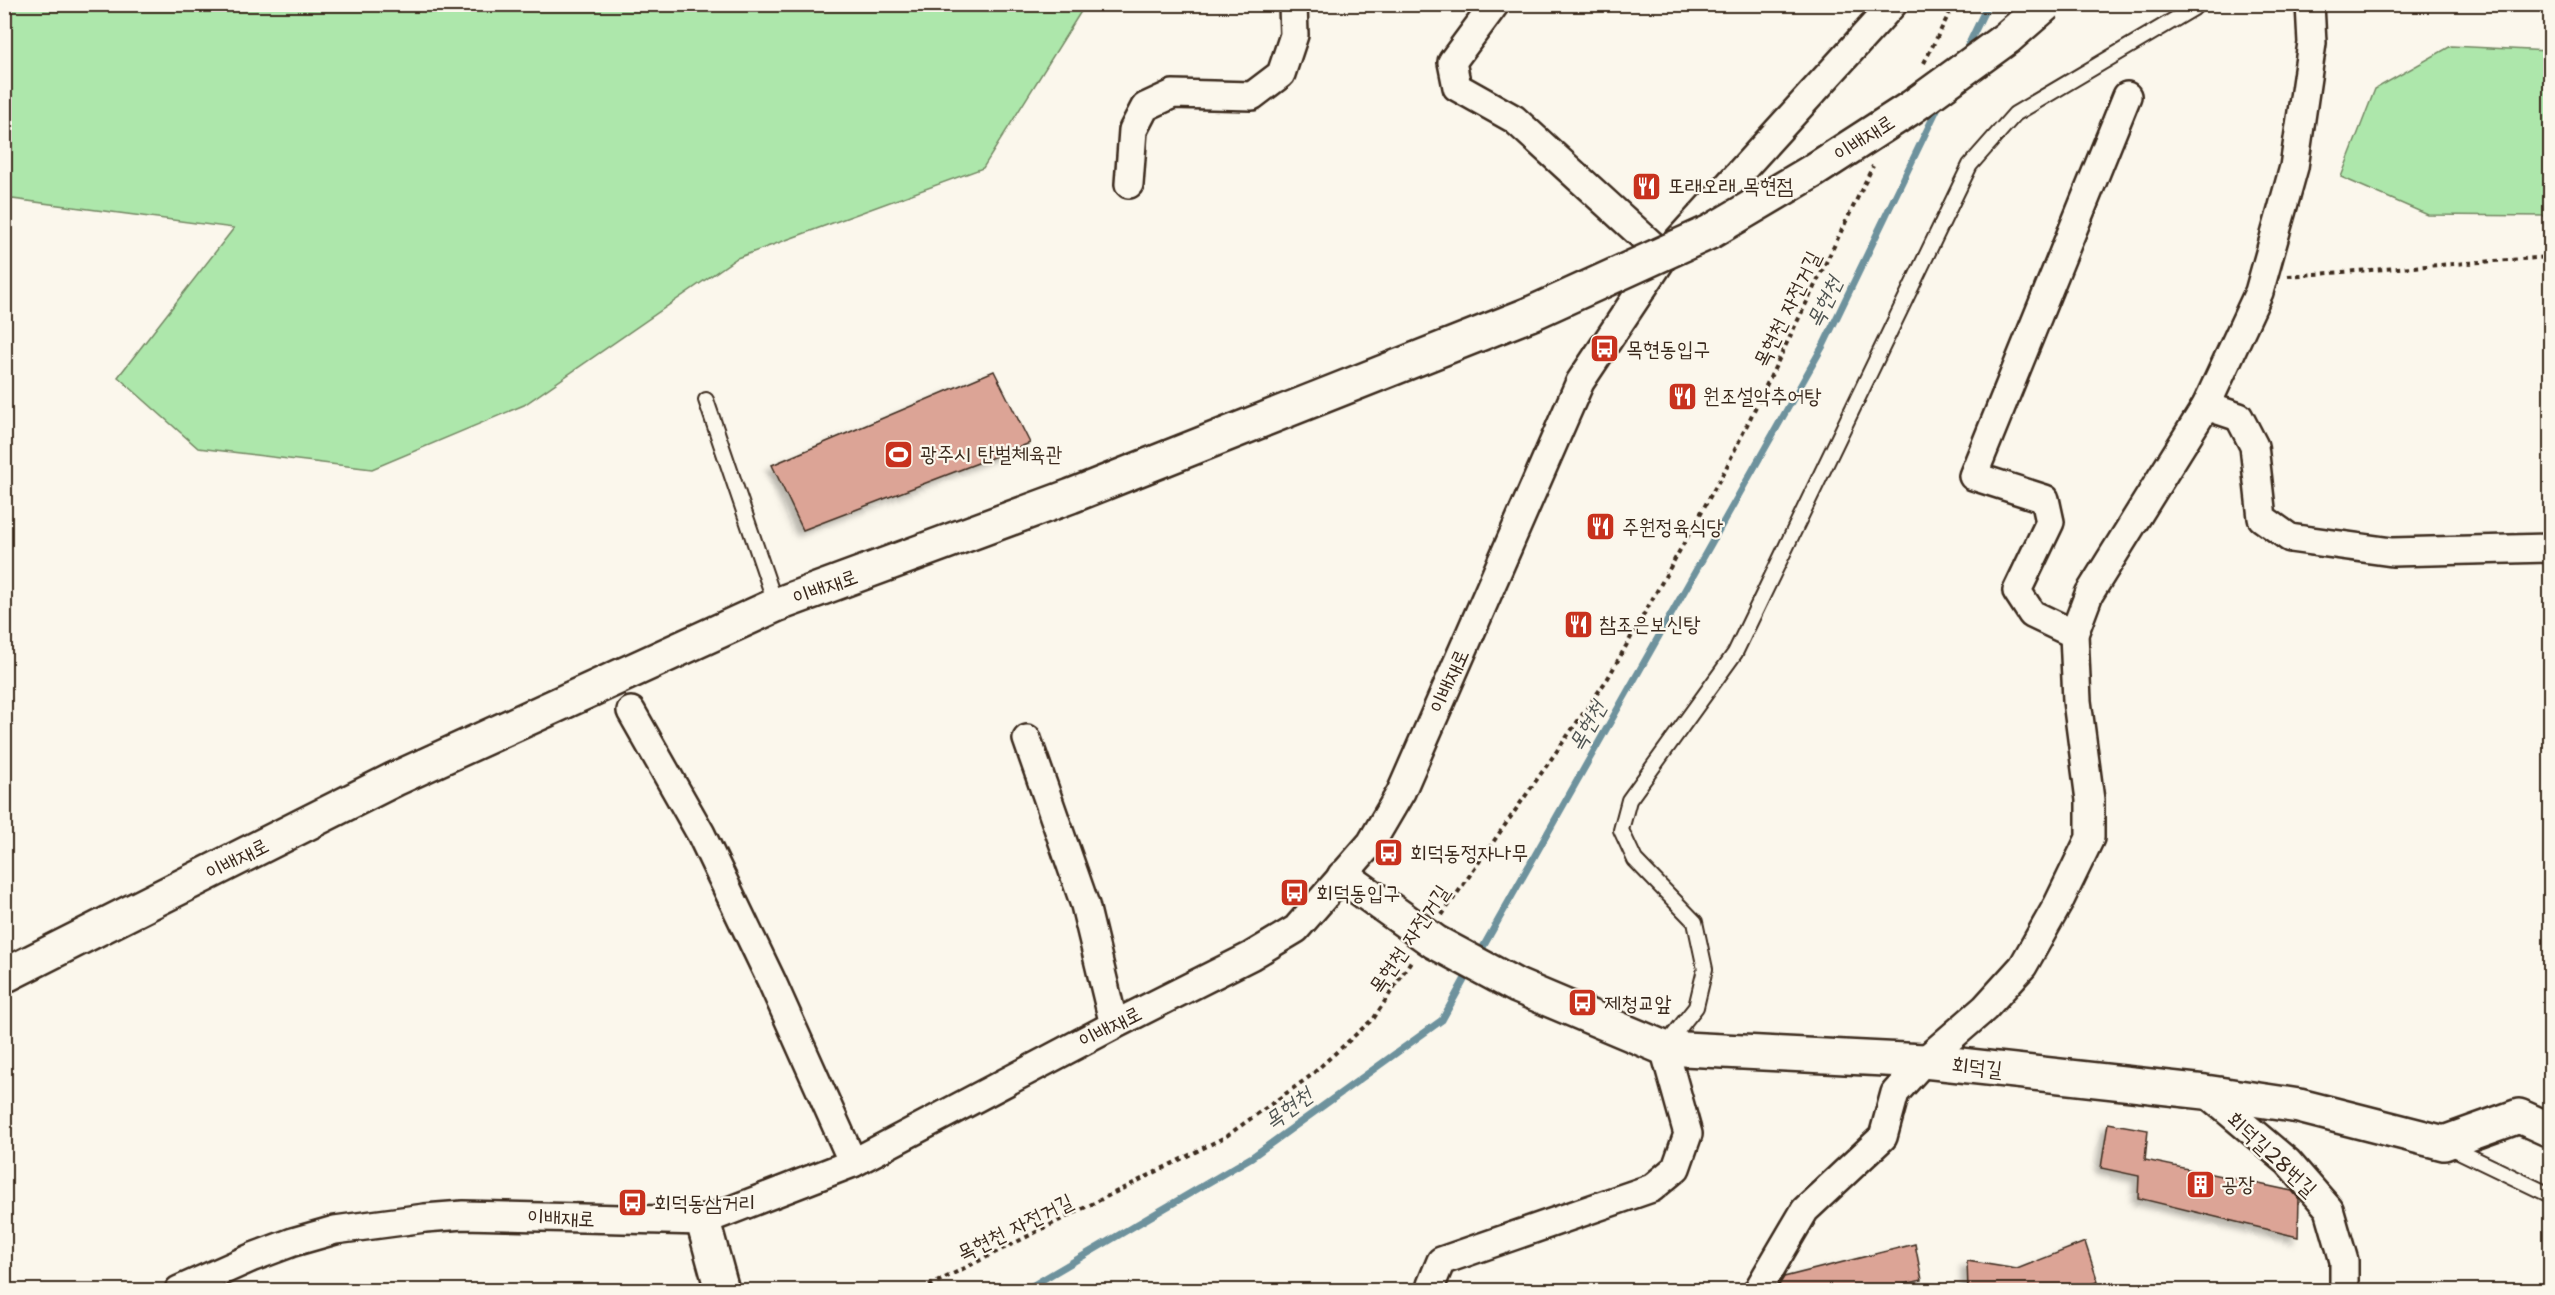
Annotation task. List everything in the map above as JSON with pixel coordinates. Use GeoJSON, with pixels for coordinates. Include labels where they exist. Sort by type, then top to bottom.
{"type":"FeatureCollection","features":[{"type":"Feature","properties":{"kind":"main road","name":"이배재로"},"geometry":{"type":"LineString","coordinates":[[4,976],[395,779],[776,605],[1071,496],[1530,314],[1710,232],[1912,107],[2007,38],[2046,4]]}},
{"type":"Feature","properties":{"kind":"main road","name":"회덕길"},"geometry":{"type":"LineString","coordinates":[[1344,877],[1431,940],[1517,986],[1664,1048],[1924,1061],[2205,1092],[2299,1106],[2444,1143]]}},
{"type":"Feature","properties":{"kind":"main road"},"geometry":{"type":"LineString","coordinates":[[2444,1143],[2519,1116],[2550,1130]]}},
{"type":"Feature","properties":{"kind":"main road"},"geometry":{"type":"LineString","coordinates":[[703,1221],[722,1290]]}},
{"type":"Feature","properties":{"kind":"street"},"geometry":{"type":"LineString","coordinates":[[1129,184],[1133,130],[1145,106],[1173,94],[1252,96],[1281,74],[1294,35],[1293,4]]}},
{"type":"Feature","properties":{"kind":"street"},"geometry":{"type":"LineString","coordinates":[[1495,4],[1452,62],[1457,87],[1514,119],[1664,256]]}},
{"type":"Feature","properties":{"kind":"street","name":"이배재로"},"geometry":{"type":"LineString","coordinates":[[179,1290],[293,1242],[335,1230],[376,1224],[463,1215],[703,1221],[853,1163],[1114,1025],[1251,956],[1296,929],[1344,877],[1371,843],[1401,792],[1580,382],[1664,256],[1893,4]]}},
{"type":"Feature","properties":{"kind":"street"},"geometry":{"type":"LineString","coordinates":[[1758,1290],[1805,1210],[1883,1137],[1895,1093],[1924,1061],[1985,1008],[2023,966],[2058,904],[2090,838],[2090,800],[2076,701],[2074,634],[2088,594],[2206,406],[2259,292],[2294,166],[2312,43],[2310,4]]}},
{"type":"Feature","properties":{"kind":"street"},"geometry":{"type":"LineString","coordinates":[[2074,634],[2032,614],[2017,591],[2050,522],[2044,499],[1973,476],[2127,96]]}},
{"type":"Feature","properties":{"kind":"street"},"geometry":{"type":"LineString","coordinates":[[2206,406],[2239,417],[2254,446],[2262,518],[2290,538],[2392,552],[2550,548]]}},
{"type":"Feature","properties":{"kind":"street"},"geometry":{"type":"LineString","coordinates":[[632,711],[701,834],[772,982],[853,1163]]}},
{"type":"Feature","properties":{"kind":"street"},"geometry":{"type":"LineString","coordinates":[[1027,740],[1084,905],[1114,1025]]}},
{"type":"Feature","properties":{"kind":"street"},"geometry":{"type":"LineString","coordinates":[[1433,1290],[1431,1285],[1442,1261],[1652,1188],[1676,1168],[1688,1134],[1664,1048]]}},
{"type":"Feature","properties":{"kind":"street","name":"회덕길28번길"},"geometry":{"type":"LineString","coordinates":[[2205,1092],[2288,1162],[2329,1209],[2344,1261],[2344,1290]]}},
{"type":"Feature","properties":{"kind":"lane"},"geometry":{"type":"LineString","coordinates":[[1664,1048],[1696,1007],[1705,969],[1695,922],[1635,860],[1621,830],[1629,800],[1736,653],[1970,165],[2014,114],[2194,8]]}},
{"type":"Feature","properties":{"kind":"lane"},"geometry":{"type":"LineString","coordinates":[[706,400],[776,605]]}},
{"type":"Feature","properties":{"kind":"lane"},"geometry":{"type":"LineString","coordinates":[[2444,1143],[2550,1195]]}},
{"type":"Feature","properties":{"kind":"path"},"geometry":{"type":"LineString","coordinates":[[1923,64],[1954,4]]}},
{"type":"Feature","properties":{"kind":"path","name":"목현천 자전거길"},"geometry":{"type":"LineString","coordinates":[[921,1290],[1225,1137],[1310,1077],[1374,1018],[1431,940],[1608,678],[1725,470],[1876,160]]}},
{"type":"Feature","properties":{"kind":"path"},"geometry":{"type":"LineString","coordinates":[[2263,278],[2550,256]]}},
{"type":"Feature","properties":{"kind":"green space"},"geometry":{"type":"Polygon","coordinates":[[[5,4],[1085,5],[983,168],[737,258],[524,405],[372,469],[198,448],[118,377],[234,228],[5,198],[5,4]]]}},
{"type":"Feature","properties":{"kind":"green space"},"geometry":{"type":"Polygon","coordinates":[[[2451,46],[2550,51],[2550,216],[2428,215],[2341,177],[2375,89],[2451,46]]]}},
{"type":"Feature","properties":{"kind":"building","name":"광주시 탄벌체육관"},"geometry":{"type":"Polygon","coordinates":[[[994,371],[1030,443],[803,530],[772,465],[994,371]]]}},
{"type":"Feature","properties":{"kind":"building","name":"공장"},"geometry":{"type":"Polygon","coordinates":[[[2108,1123],[2148,1130],[2145,1160],[2292,1191],[2299,1199],[2298,1237],[2138,1198],[2139,1176],[2101,1168],[2108,1123]]]}},
{"type":"Feature","properties":{"kind":"building"},"geometry":{"type":"Polygon","coordinates":[[[2085,1242],[2098,1282],[2068,1290],[1968,1290],[1967,1261],[2017,1269],[2085,1242]]]}},
{"type":"Feature","properties":{"kind":"building"},"geometry":{"type":"Polygon","coordinates":[[[1915,1244],[1922,1280],[1880,1290],[1776,1290],[1784,1277],[1915,1244]]]}},
{"type":"Feature","properties":{"kind":"waterway","name":"목현천"},"geometry":{"type":"LineString","coordinates":[[1964,54],[1988,4]]}},
{"type":"Feature","properties":{"kind":"waterway","name":"목현천"},"geometry":{"type":"LineString","coordinates":[[1478,956],[1824,344],[1941,101]]}},
{"type":"Feature","properties":{"kind":"waterway","name":"목현천"},"geometry":{"type":"LineString","coordinates":[[1025,1290],[1252,1157],[1442,1020],[1469,971]]}},
{"type":"Feature","properties":{"kind":"place","name":"또래오래 목현점"},"geometry":{"type":"Point","coordinates":[1647,186]}},
{"type":"Feature","properties":{"kind":"place","name":"목현동입구"},"geometry":{"type":"Point","coordinates":[1605,349]}},
{"type":"Feature","properties":{"kind":"place","name":"원조설악추어탕"},"geometry":{"type":"Point","coordinates":[1682,396]}},
{"type":"Feature","properties":{"kind":"place","name":"광주시 탄벌체육관"},"geometry":{"type":"Point","coordinates":[899,454]}},
{"type":"Feature","properties":{"kind":"place","name":"주원정육식당"},"geometry":{"type":"Point","coordinates":[1601,527]}},
{"type":"Feature","properties":{"kind":"place","name":"참조은보신탕"},"geometry":{"type":"Point","coordinates":[1578,624]}},
{"type":"Feature","properties":{"kind":"place","name":"회덕동정자나무"},"geometry":{"type":"Point","coordinates":[1389,853]}},
{"type":"Feature","properties":{"kind":"place","name":"회덕동입구"},"geometry":{"type":"Point","coordinates":[1295,893]}},
{"type":"Feature","properties":{"kind":"place","name":"제청교앞"},"geometry":{"type":"Point","coordinates":[1583,1003]}},
{"type":"Feature","properties":{"kind":"place","name":"공장"},"geometry":{"type":"Point","coordinates":[2200,1184]}},
{"type":"Feature","properties":{"kind":"place","name":"회덕동삼거리"},"geometry":{"type":"Point","coordinates":[633,1203]}}]}
